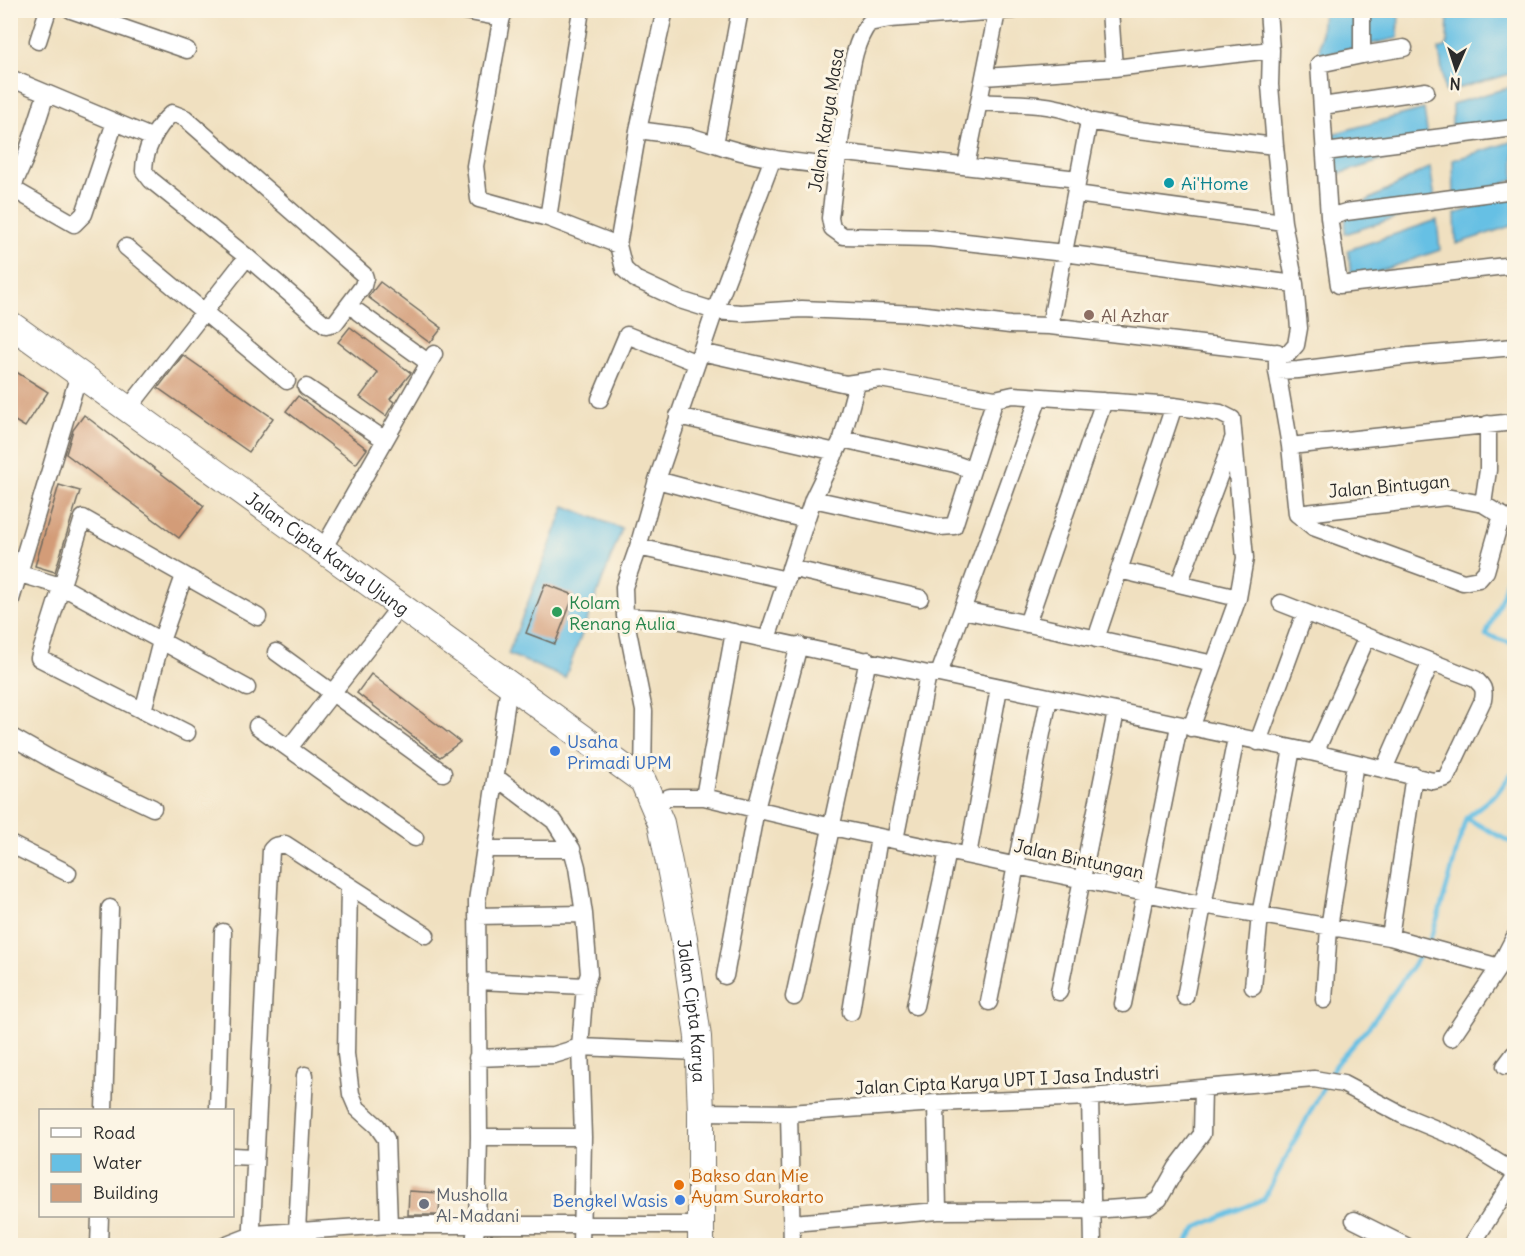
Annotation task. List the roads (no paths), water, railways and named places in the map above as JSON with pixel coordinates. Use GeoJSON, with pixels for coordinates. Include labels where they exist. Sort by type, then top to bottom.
{"type":"FeatureCollection","features":[{"type":"Feature","properties":{"kind":"main road","name":"Jalan Cipta Karya Ujung"},"geometry":{"type":"LineString","coordinates":[[10,324],[401,605],[648,793]]}},
{"type":"Feature","properties":{"kind":"main road","name":"Jalan Cipta Karya"},"geometry":{"type":"LineString","coordinates":[[648,793],[661,823],[683,933],[698,1038],[701,1112],[700,1235]]}},
{"type":"Feature","properties":{"kind":"street"},"geometry":{"type":"LineString","coordinates":[[38,41],[48,10]]}},
{"type":"Feature","properties":{"kind":"street"},"geometry":{"type":"LineString","coordinates":[[70,10],[188,50]]}},
{"type":"Feature","properties":{"kind":"street"},"geometry":{"type":"LineString","coordinates":[[459,10],[502,14],[475,166],[479,199],[548,218],[618,245]]}},
{"type":"Feature","properties":{"kind":"street"},"geometry":{"type":"LineString","coordinates":[[548,218],[581,10]]}},
{"type":"Feature","properties":{"kind":"street"},"geometry":{"type":"LineString","coordinates":[[665,10],[638,130],[618,245],[624,269],[635,279],[680,300],[715,311],[741,313],[802,309],[918,314],[1010,325],[1050,326],[1288,354],[1296,345],[1299,328],[1283,222],[1275,146],[1270,85],[1268,10]]}},
{"type":"Feature","properties":{"kind":"street"},"geometry":{"type":"LineString","coordinates":[[715,144],[740,10]]}},
{"type":"Feature","properties":{"kind":"street"},"geometry":{"type":"LineString","coordinates":[[1110,10],[1114,68]]}},
{"type":"Feature","properties":{"kind":"street"},"geometry":{"type":"LineString","coordinates":[[1362,10],[1362,55]]}},
{"type":"Feature","properties":{"kind":"street"},"geometry":{"type":"LineString","coordinates":[[966,166],[984,77],[1006,11]]}},
{"type":"Feature","properties":{"kind":"street","name":"Jalan Karya Masa"},"geometry":{"type":"LineString","coordinates":[[1006,11],[890,19],[869,23],[860,36],[854,57],[837,159],[830,218],[832,228],[843,236],[930,238],[1064,253]]}},
{"type":"Feature","properties":{"kind":"street"},"geometry":{"type":"LineString","coordinates":[[1404,48],[1319,64],[1329,217],[1339,285],[1515,265]]}},
{"type":"Feature","properties":{"kind":"street"},"geometry":{"type":"LineString","coordinates":[[984,77],[1114,68],[1270,50]]}},
{"type":"Feature","properties":{"kind":"street"},"geometry":{"type":"LineString","coordinates":[[10,78],[153,138]]}},
{"type":"Feature","properties":{"kind":"street"},"geometry":{"type":"LineString","coordinates":[[1322,105],[1426,91]]}},
{"type":"Feature","properties":{"kind":"street"},"geometry":{"type":"LineString","coordinates":[[46,93],[18,156],[11,191],[74,224],[84,214],[115,122]]}},
{"type":"Feature","properties":{"kind":"street"},"geometry":{"type":"LineString","coordinates":[[979,102],[1053,107],[1077,113],[1089,121],[1130,129],[1275,146]]}},
{"type":"Feature","properties":{"kind":"street"},"geometry":{"type":"LineString","coordinates":[[172,113],[185,118],[352,264],[365,279],[363,286],[335,323],[326,325],[247,257],[151,180],[144,171],[144,163],[153,138],[163,121],[172,113]]}},
{"type":"Feature","properties":{"kind":"street"},"geometry":{"type":"LineString","coordinates":[[1050,326],[1089,121]]}},
{"type":"Feature","properties":{"kind":"street"},"geometry":{"type":"LineString","coordinates":[[1325,152],[1515,128]]}},
{"type":"Feature","properties":{"kind":"street"},"geometry":{"type":"LineString","coordinates":[[638,130],[692,137],[730,150],[772,159],[837,159],[966,166],[1283,222]]}},
{"type":"Feature","properties":{"kind":"street"},"geometry":{"type":"LineString","coordinates":[[648,793],[644,711],[625,616],[624,586],[678,416],[772,159]]}},
{"type":"Feature","properties":{"kind":"street"},"geometry":{"type":"LineString","coordinates":[[1329,217],[1346,212],[1515,190]]}},
{"type":"Feature","properties":{"kind":"street"},"geometry":{"type":"LineString","coordinates":[[126,247],[287,381]]}},
{"type":"Feature","properties":{"kind":"street"},"geometry":{"type":"LineString","coordinates":[[1064,253],[1294,284]]}},
{"type":"Feature","properties":{"kind":"street"},"geometry":{"type":"LineString","coordinates":[[128,409],[247,257]]}},
{"type":"Feature","properties":{"kind":"street"},"geometry":{"type":"LineString","coordinates":[[323,549],[431,359],[358,312]]}},
{"type":"Feature","properties":{"kind":"street"},"geometry":{"type":"LineString","coordinates":[[600,399],[627,335],[700,357],[846,384],[880,379],[994,399],[1013,395],[1174,406],[1220,413],[1232,419],[1245,558],[1238,598],[1215,664],[1185,727],[1145,893],[1123,1004]]}},
{"type":"Feature","properties":{"kind":"street"},"geometry":{"type":"LineString","coordinates":[[1277,370],[1298,370],[1409,356],[1515,347]]}},
{"type":"Feature","properties":{"kind":"street"},"geometry":{"type":"LineString","coordinates":[[1277,352],[1277,370],[1290,446],[1297,514],[1313,527],[1463,582],[1479,579],[1486,571],[1509,519]]}},
{"type":"Feature","properties":{"kind":"street"},"geometry":{"type":"LineString","coordinates":[[10,603],[80,374]]}},
{"type":"Feature","properties":{"kind":"street"},"geometry":{"type":"LineString","coordinates":[[767,639],[813,499],[839,445],[857,382]]}},
{"type":"Feature","properties":{"kind":"street"},"geometry":{"type":"LineString","coordinates":[[306,387],[385,440]]}},
{"type":"Feature","properties":{"kind":"street"},"geometry":{"type":"LineString","coordinates":[[851,1012],[887,839],[933,674],[963,610],[1039,397]]}},
{"type":"Feature","properties":{"kind":"street"},"geometry":{"type":"LineString","coordinates":[[813,499],[940,527],[954,526],[994,399]]}},
{"type":"Feature","properties":{"kind":"street"},"geometry":{"type":"LineString","coordinates":[[1027,624],[1104,401]]}},
{"type":"Feature","properties":{"kind":"street"},"geometry":{"type":"LineString","coordinates":[[1096,639],[1174,406]]}},
{"type":"Feature","properties":{"kind":"street"},"geometry":{"type":"LineString","coordinates":[[678,416],[955,464],[972,470]]}},
{"type":"Feature","properties":{"kind":"street"},"geometry":{"type":"LineString","coordinates":[[1290,446],[1515,422]]}},
{"type":"Feature","properties":{"kind":"street"},"geometry":{"type":"LineString","coordinates":[[1483,504],[1488,470],[1488,424]]}},
{"type":"Feature","properties":{"kind":"street"},"geometry":{"type":"LineString","coordinates":[[1179,584],[1234,435]]}},
{"type":"Feature","properties":{"kind":"street"},"geometry":{"type":"LineString","coordinates":[[657,480],[806,520]]}},
{"type":"Feature","properties":{"kind":"street","name":"Jalan Bintugan"},"geometry":{"type":"LineString","coordinates":[[1297,514],[1446,497],[1483,504],[1509,519]]}},
{"type":"Feature","properties":{"kind":"street"},"geometry":{"type":"LineString","coordinates":[[187,733],[39,657],[83,518],[258,617]]}},
{"type":"Feature","properties":{"kind":"street"},"geometry":{"type":"LineString","coordinates":[[638,547],[920,598]]}},
{"type":"Feature","properties":{"kind":"street"},"geometry":{"type":"LineString","coordinates":[[1119,570],[1238,598]]}},
{"type":"Feature","properties":{"kind":"street"},"geometry":{"type":"LineString","coordinates":[[20,574],[61,586],[247,688]]}},
{"type":"Feature","properties":{"kind":"street"},"geometry":{"type":"LineString","coordinates":[[143,711],[161,641],[184,576]]}},
{"type":"Feature","properties":{"kind":"street"},"geometry":{"type":"LineString","coordinates":[[625,616],[672,619],[1315,753],[1433,781],[1446,778],[1483,700],[1485,690],[1475,679],[1281,603]]}},
{"type":"Feature","properties":{"kind":"street"},"geometry":{"type":"LineString","coordinates":[[289,748],[401,605]]}},
{"type":"Feature","properties":{"kind":"street"},"geometry":{"type":"LineString","coordinates":[[963,610],[1215,664]]}},
{"type":"Feature","properties":{"kind":"street"},"geometry":{"type":"LineString","coordinates":[[1258,742],[1305,613]]}},
{"type":"Feature","properties":{"kind":"street"},"geometry":{"type":"LineString","coordinates":[[704,797],[734,632]]}},
{"type":"Feature","properties":{"kind":"street"},"geometry":{"type":"LineString","coordinates":[[1315,753],[1367,637]]}},
{"type":"Feature","properties":{"kind":"street"},"geometry":{"type":"LineString","coordinates":[[725,976],[756,809],[799,645]]}},
{"type":"Feature","properties":{"kind":"street"},"geometry":{"type":"LineString","coordinates":[[276,652],[443,773]]}},
{"type":"Feature","properties":{"kind":"street"},"geometry":{"type":"LineString","coordinates":[[794,997],[868,660]]}},
{"type":"Feature","properties":{"kind":"street"},"geometry":{"type":"LineString","coordinates":[[1384,769],[1431,663]]}},
{"type":"Feature","properties":{"kind":"street"},"geometry":{"type":"LineString","coordinates":[[968,855],[999,688]]}},
{"type":"Feature","properties":{"kind":"street"},"geometry":{"type":"LineString","coordinates":[[474,1245],[477,1225],[479,1137],[477,901],[508,693]]}},
{"type":"Feature","properties":{"kind":"street"},"geometry":{"type":"LineString","coordinates":[[989,1002],[1049,698]]}},
{"type":"Feature","properties":{"kind":"street"},"geometry":{"type":"LineString","coordinates":[[1059,992],[1116,712]]}},
{"type":"Feature","properties":{"kind":"street"},"geometry":{"type":"LineString","coordinates":[[256,726],[415,838]]}},
{"type":"Feature","properties":{"kind":"street"},"geometry":{"type":"LineString","coordinates":[[10,736],[56,762],[153,808]]}},
{"type":"Feature","properties":{"kind":"street"},"geometry":{"type":"LineString","coordinates":[[1185,998],[1236,738]]}},
{"type":"Feature","properties":{"kind":"street"},"geometry":{"type":"LineString","coordinates":[[1252,987],[1260,915],[1292,749]]}},
{"type":"Feature","properties":{"kind":"street"},"geometry":{"type":"LineString","coordinates":[[1323,1000],[1329,928],[1355,762]]}},
{"type":"Feature","properties":{"kind":"street"},"geometry":{"type":"LineString","coordinates":[[1390,937],[1414,775]]}},
{"type":"Feature","properties":{"kind":"street"},"geometry":{"type":"LineString","coordinates":[[496,777],[554,821],[572,849],[578,867],[589,974],[585,986],[580,1047],[583,1137],[580,1245]]}},
{"type":"Feature","properties":{"kind":"street","name":"Jalan Bintungan"},"geometry":{"type":"LineString","coordinates":[[648,793],[670,797],[704,797],[887,839],[1203,905],[1390,937],[1499,967]]}},
{"type":"Feature","properties":{"kind":"street"},"geometry":{"type":"LineString","coordinates":[[10,844],[68,873]]}},
{"type":"Feature","properties":{"kind":"street"},"geometry":{"type":"LineString","coordinates":[[250,1241],[271,850],[275,846],[285,844],[426,935]]}},
{"type":"Feature","properties":{"kind":"street"},"geometry":{"type":"LineString","coordinates":[[485,849],[572,849]]}},
{"type":"Feature","properties":{"kind":"street"},"geometry":{"type":"LineString","coordinates":[[915,1006],[948,851]]}},
{"type":"Feature","properties":{"kind":"street"},"geometry":{"type":"LineString","coordinates":[[349,885],[346,1054],[351,1094],[357,1108],[377,1126],[386,1139],[388,1225]]}},
{"type":"Feature","properties":{"kind":"street"},"geometry":{"type":"LineString","coordinates":[[104,1109],[110,908]]}},
{"type":"Feature","properties":{"kind":"street"},"geometry":{"type":"LineString","coordinates":[[477,916],[584,914]]}},
{"type":"Feature","properties":{"kind":"street"},"geometry":{"type":"LineString","coordinates":[[218,1109],[223,932]]}},
{"type":"Feature","properties":{"kind":"street"},"geometry":{"type":"LineString","coordinates":[[1451,1038],[1499,967],[1515,938]]}},
{"type":"Feature","properties":{"kind":"street"},"geometry":{"type":"LineString","coordinates":[[477,981],[585,986]]}},
{"type":"Feature","properties":{"kind":"street"},"geometry":{"type":"LineString","coordinates":[[477,1058],[554,1055],[580,1047],[698,1052]]}},
{"type":"Feature","properties":{"kind":"street"},"geometry":{"type":"LineString","coordinates":[[297,1231],[305,1076]]}},
{"type":"Feature","properties":{"kind":"street","name":"Jalan Cipta Karya UPT I Jasa Industri"},"geometry":{"type":"LineString","coordinates":[[701,1112],[789,1113],[936,1103],[1090,1097],[1314,1079],[1343,1084],[1402,1115],[1460,1139],[1515,1172]]}},
{"type":"Feature","properties":{"kind":"street"},"geometry":{"type":"LineString","coordinates":[[792,1223],[938,1211],[1092,1210],[1149,1206],[1159,1199],[1177,1167],[1202,1134],[1203,1088]]}},
{"type":"Feature","properties":{"kind":"street"},"geometry":{"type":"LineString","coordinates":[[1090,1097],[1093,1245]]}},
{"type":"Feature","properties":{"kind":"street"},"geometry":{"type":"LineString","coordinates":[[936,1103],[938,1211]]}},
{"type":"Feature","properties":{"kind":"street"},"geometry":{"type":"LineString","coordinates":[[789,1113],[792,1245]]}},
{"type":"Feature","properties":{"kind":"street"},"geometry":{"type":"LineString","coordinates":[[479,1137],[583,1137]]}},
{"type":"Feature","properties":{"kind":"street"},"geometry":{"type":"LineString","coordinates":[[234,1156],[254,1157]]}},
{"type":"Feature","properties":{"kind":"street"},"geometry":{"type":"LineString","coordinates":[[1471,1245],[1515,1178]]}},
{"type":"Feature","properties":{"kind":"street"},"geometry":{"type":"LineString","coordinates":[[99,1245],[100,1217]]}},
{"type":"Feature","properties":{"kind":"street"},"geometry":{"type":"LineString","coordinates":[[1354,1220],[1406,1245]]}},
{"type":"Feature","properties":{"kind":"street"},"geometry":{"type":"LineString","coordinates":[[224,1245],[297,1231],[388,1225],[581,1227],[700,1235]]}},
{"type":"Feature","properties":{"kind":"water"},"geometry":{"type":"Polygon","coordinates":[[[1323,11],[1399,11],[1398,38],[1319,56],[1323,11]]]}},
{"type":"Feature","properties":{"kind":"water"},"geometry":{"type":"Polygon","coordinates":[[[1448,11],[1514,11],[1514,73],[1445,92],[1439,49],[1447,46],[1448,11]]]}},
{"type":"Feature","properties":{"kind":"water"},"geometry":{"type":"Polygon","coordinates":[[[1514,86],[1514,121],[1452,140],[1452,104],[1514,86]]]}},
{"type":"Feature","properties":{"kind":"water"},"geometry":{"type":"Polygon","coordinates":[[[1424,109],[1429,146],[1335,175],[1325,152],[1328,135],[1424,109]]]}},
{"type":"Feature","properties":{"kind":"water"},"geometry":{"type":"Polygon","coordinates":[[[1514,141],[1514,180],[1454,199],[1453,160],[1514,141]]]}},
{"type":"Feature","properties":{"kind":"water"},"geometry":{"type":"Polygon","coordinates":[[[1430,167],[1436,205],[1345,234],[1346,212],[1430,167]]]}},
{"type":"Feature","properties":{"kind":"water"},"geometry":{"type":"Polygon","coordinates":[[[1514,194],[1514,225],[1456,244],[1455,214],[1514,194]]]}},
{"type":"Feature","properties":{"kind":"water"},"geometry":{"type":"Polygon","coordinates":[[[1437,220],[1440,250],[1352,281],[1348,250],[1437,220]]]}},
{"type":"Feature","properties":{"kind":"water","name":"Kolam Renang Aulia"},"geometry":{"type":"Polygon","coordinates":[[[565,506],[622,529],[565,678],[508,654],[565,506]]]}},
{"type":"Feature","properties":{"kind":"waterway"},"geometry":{"type":"LineString","coordinates":[[1514,553],[1503,594],[1486,635],[1514,644]]}},
{"type":"Feature","properties":{"kind":"waterway"},"geometry":{"type":"LineString","coordinates":[[1514,770],[1498,792],[1466,818],[1514,844]]}},
{"type":"Feature","properties":{"kind":"waterway"},"geometry":{"type":"LineString","coordinates":[[1428,944],[1466,818]]}},
{"type":"Feature","properties":{"kind":"waterway"},"geometry":{"type":"LineString","coordinates":[[1328,1078],[1335,1065],[1372,1023],[1423,951]]}},
{"type":"Feature","properties":{"kind":"waterway"},"geometry":{"type":"LineString","coordinates":[[1184,1246],[1197,1227],[1264,1199],[1324,1086]]}},
{"type":"Feature","properties":{"kind":"place","name":"Ai'Home"},"geometry":{"type":"Point","coordinates":[1169,183]}},
{"type":"Feature","properties":{"kind":"place","name":"Al Azhar"},"geometry":{"type":"Point","coordinates":[1089,315]}},
{"type":"Feature","properties":{"kind":"place","name":"Kolam Renang Aulia"},"geometry":{"type":"Point","coordinates":[557,612]}},
{"type":"Feature","properties":{"kind":"place","name":"Usaha Primadi UPM"},"geometry":{"type":"Point","coordinates":[555,751]}},
{"type":"Feature","properties":{"kind":"place","name":"Bakso dan Mie Ayam Surokarto"},"geometry":{"type":"Point","coordinates":[679,1185]}},
{"type":"Feature","properties":{"kind":"place","name":"Bengkel Wasis"},"geometry":{"type":"Point","coordinates":[680,1200]}},
{"type":"Feature","properties":{"kind":"place","name":"Musholla Al-Madani"},"geometry":{"type":"Point","coordinates":[424,1204]}}]}
